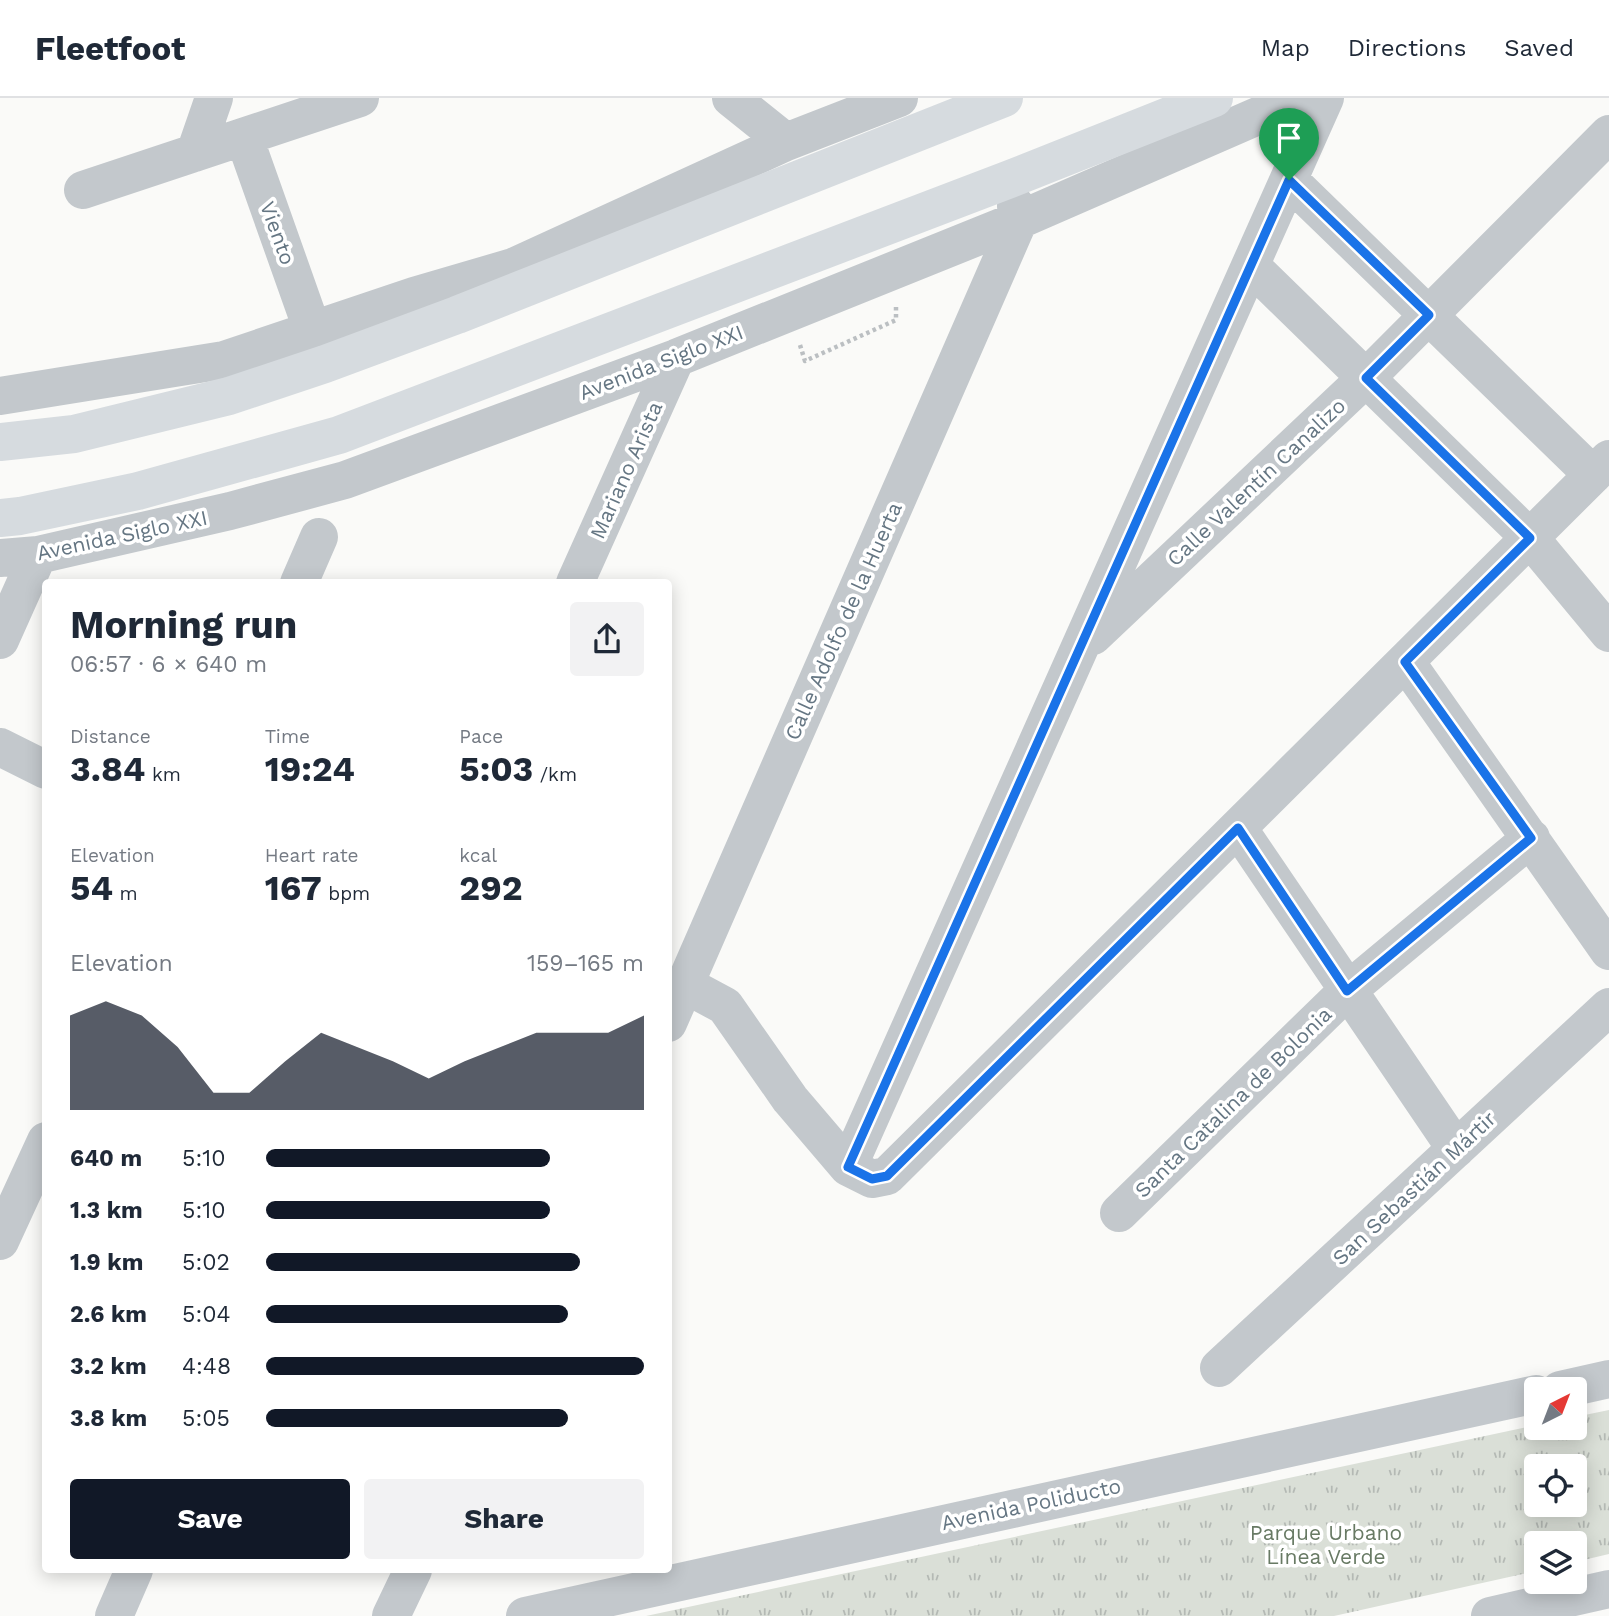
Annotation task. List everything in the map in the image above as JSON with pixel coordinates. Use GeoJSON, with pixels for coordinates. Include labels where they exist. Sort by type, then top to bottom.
{"type":"FeatureCollection","features":[{"type":"Feature","properties":{"kind":"highway"},"geometry":{"type":"LineString","coordinates":[[0,442],[74,435],[229,396],[325,364],[457,315],[1004,98]]}},
{"type":"Feature","properties":{"kind":"highway","name":"Avenida Siglo XXI"},"geometry":{"type":"LineString","coordinates":[[0,517],[20,516],[138,491],[339,435],[1010,179],[1214,98]]}},
{"type":"Feature","properties":{"kind":"street"},"geometry":{"type":"LineString","coordinates":[[195,153],[214,98]]}},
{"type":"Feature","properties":{"kind":"street"},"geometry":{"type":"LineString","coordinates":[[83,190],[360,98]]}},
{"type":"Feature","properties":{"kind":"street"},"geometry":{"type":"LineString","coordinates":[[731,98],[786,142]]}},
{"type":"Feature","properties":{"kind":"street"},"geometry":{"type":"LineString","coordinates":[[0,396],[224,360],[312,329],[513,267],[786,142],[899,98]]}},
{"type":"Feature","properties":{"kind":"street","name":"Avenida Siglo XXI"},"geometry":{"type":"LineString","coordinates":[[0,558],[38,555],[230,511],[345,480],[676,358],[1019,220],[1299,98]]}},
{"type":"Feature","properties":{"kind":"street"},"geometry":{"type":"LineString","coordinates":[[848,1167],[1325,98]]}},
{"type":"Feature","properties":{"kind":"street","name":"Calle Valentín Canalizo"},"geometry":{"type":"LineString","coordinates":[[1079,650],[1366,378],[1609,134]]}},
{"type":"Feature","properties":{"kind":"street","name":"Viento"},"geometry":{"type":"LineString","coordinates":[[244,137],[312,329]]}},
{"type":"Feature","properties":{"kind":"street"},"geometry":{"type":"LineString","coordinates":[[1010,179],[1019,220]]}},
{"type":"Feature","properties":{"kind":"street"},"geometry":{"type":"LineString","coordinates":[[684,984],[725,1006],[790,1099],[848,1167],[872,1179],[887,1176],[1601,467],[1429,315],[1289,180]]}},
{"type":"Feature","properties":{"kind":"street","name":"Calle Adolfo de la Huerta"},"geometry":{"type":"LineString","coordinates":[[672,1013],[1019,220]]}},
{"type":"Feature","properties":{"kind":"street"},"geometry":{"type":"LineString","coordinates":[[1251,266],[1530,538],[1609,633]]}},
{"type":"Feature","properties":{"kind":"street","name":"Mariano Arista"},"geometry":{"type":"LineString","coordinates":[[577,579],[676,358]]}},
{"type":"Feature","properties":{"kind":"street"},"geometry":{"type":"LineString","coordinates":[[301,579],[319,537]]}},
{"type":"Feature","properties":{"kind":"street"},"geometry":{"type":"LineString","coordinates":[[0,640],[38,555]]}},
{"type":"Feature","properties":{"kind":"street"},"geometry":{"type":"LineString","coordinates":[[1405,662],[1609,951]]}},
{"type":"Feature","properties":{"kind":"street"},"geometry":{"type":"LineString","coordinates":[[0,747],[42,767]]}},
{"type":"Feature","properties":{"kind":"street"},"geometry":{"type":"LineString","coordinates":[[1238,828],[1456,1149]]}},
{"type":"Feature","properties":{"kind":"street"},"geometry":{"type":"LineString","coordinates":[[1347,991],[1531,838]]}},
{"type":"Feature","properties":{"kind":"street","name":"Santa Catalina de Bolonia"},"geometry":{"type":"LineString","coordinates":[[1119,1213],[1347,991]]}},
{"type":"Feature","properties":{"kind":"street","name":"San Sebastián Mártir"},"geometry":{"type":"LineString","coordinates":[[1219,1368],[1609,1007]]}},
{"type":"Feature","properties":{"kind":"street"},"geometry":{"type":"LineString","coordinates":[[0,1241],[42,1150]]}},
{"type":"Feature","properties":{"kind":"street"},"geometry":{"type":"LineString","coordinates":[[1587,1384],[1609,1379]]}},
{"type":"Feature","properties":{"kind":"street","name":"Avenida Poliducto"},"geometry":{"type":"LineString","coordinates":[[525,1616],[1524,1397]]}},
{"type":"Feature","properties":{"kind":"street"},"geometry":{"type":"LineString","coordinates":[[114,1616],[133,1573]]}},
{"type":"Feature","properties":{"kind":"street"},"geometry":{"type":"LineString","coordinates":[[391,1616],[412,1573]]}},
{"type":"Feature","properties":{"kind":"street"},"geometry":{"type":"LineString","coordinates":[[1490,1616],[1609,1589]]}},
{"type":"Feature","properties":{"kind":"green space","name":"Parque Urbano Línea Verde"},"geometry":{"type":"Polygon","coordinates":[[[1609,1410],[1609,1554],[1587,1559],[1587,1531],[1524,1531],[1524,1574],[1334,1616],[646,1616],[1524,1428],[1524,1440],[1587,1440],[1587,1415],[1609,1410]]]}},
{"type":"Feature","properties":{"kind":"route"},"geometry":{"type":"LineString","coordinates":[[1289,180],[1429,315],[1366,378],[1530,538],[1405,662],[1531,838],[1347,991],[1238,828],[887,1176],[872,1179],[848,1167],[1289,180]]}}]}
